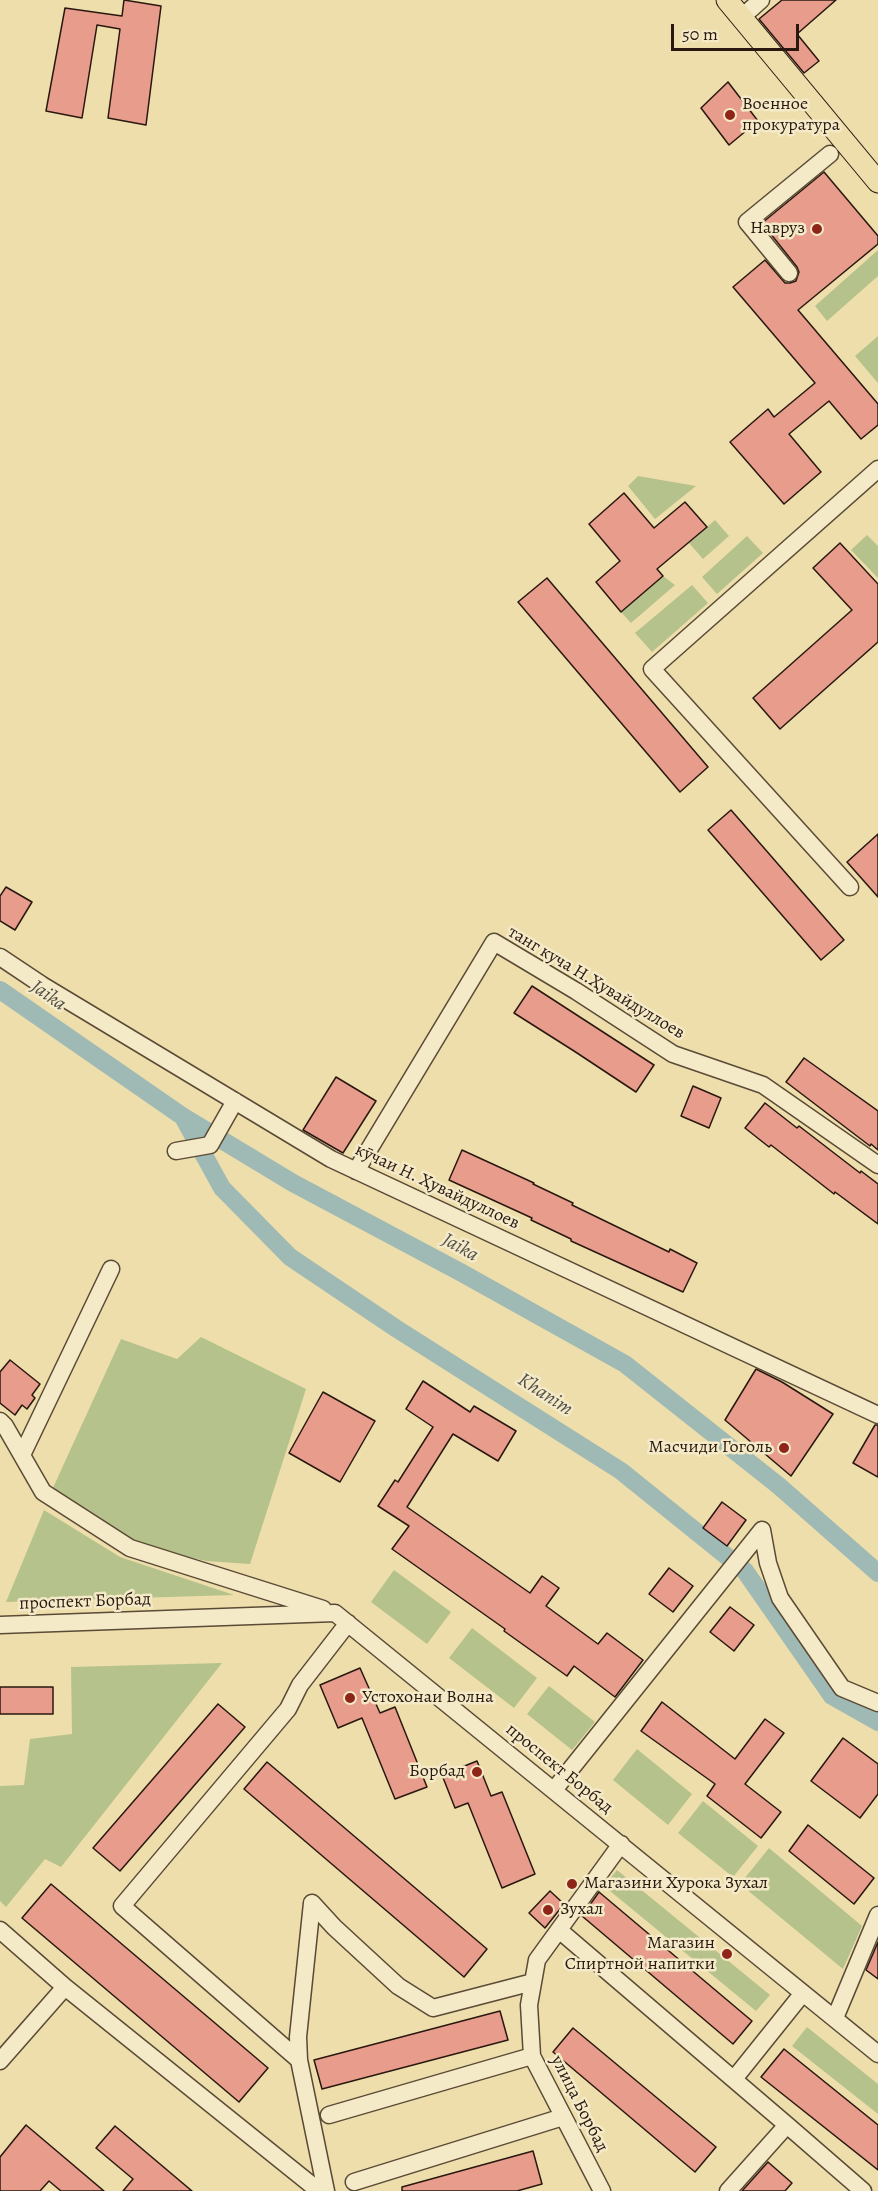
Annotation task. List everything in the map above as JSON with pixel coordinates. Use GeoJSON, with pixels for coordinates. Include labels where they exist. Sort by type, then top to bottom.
{"type":"FeatureCollection","features":[{"type":"Feature","properties":{"kind":"main road"},"geometry":{"type":"LineString","coordinates":[[727,0],[878,182]]}},
{"type":"Feature","properties":{"kind":"street"},"geometry":{"type":"LineString","coordinates":[[742,17],[761,0]]}},
{"type":"Feature","properties":{"kind":"street"},"geometry":{"type":"LineString","coordinates":[[789,273],[747,222],[830,154]]}},
{"type":"Feature","properties":{"kind":"street"},"geometry":{"type":"LineString","coordinates":[[850,887],[652,669],[878,470]]}},
{"type":"Feature","properties":{"kind":"street","name":"танг куча Н.Ҳувайдуллоев"},"geometry":{"type":"LineString","coordinates":[[356,1171],[494,942],[576,991],[673,1054],[763,1085],[878,1165]]}},
{"type":"Feature","properties":{"kind":"street","name":"кӯчаи Н. Ҳувайдуллоев"},"geometry":{"type":"LineString","coordinates":[[0,957],[42,985],[332,1159],[878,1415]]}},
{"type":"Feature","properties":{"kind":"street"},"geometry":{"type":"LineString","coordinates":[[176,1151],[210,1145],[235,1101]]}},
{"type":"Feature","properties":{"kind":"street"},"geometry":{"type":"LineString","coordinates":[[22,1455],[111,1269]]}},
{"type":"Feature","properties":{"kind":"street"},"geometry":{"type":"LineString","coordinates":[[0,1421],[43,1492],[130,1548],[342,1618],[300,1685],[288,1709],[122,1906],[300,2060]]}},
{"type":"Feature","properties":{"kind":"street"},"geometry":{"type":"LineString","coordinates":[[554,1790],[762,1530],[768,1563],[780,1598],[842,1688],[878,1703]]}},
{"type":"Feature","properties":{"kind":"street","name":"проспект Борбад"},"geometry":{"type":"LineString","coordinates":[[0,1625],[342,1618],[878,2054]]}},
{"type":"Feature","properties":{"kind":"street","name":"улица Борбад"},"geometry":{"type":"LineString","coordinates":[[602,2191],[532,2056],[529,2005],[537,1960],[621,1844]]}},
{"type":"Feature","properties":{"kind":"street"},"geometry":{"type":"LineString","coordinates":[[326,2191],[300,2060],[298,2037],[312,1902],[334,1927],[398,1986],[433,2008],[533,1982]]}},
{"type":"Feature","properties":{"kind":"street"},"geometry":{"type":"LineString","coordinates":[[834,2018],[878,1915]]}},
{"type":"Feature","properties":{"kind":"street"},"geometry":{"type":"LineString","coordinates":[[0,1930],[65,1987],[319,2191]]}},
{"type":"Feature","properties":{"kind":"street"},"geometry":{"type":"LineString","coordinates":[[559,1930],[863,2191]]}},
{"type":"Feature","properties":{"kind":"street"},"geometry":{"type":"LineString","coordinates":[[0,2061],[65,1987]]}},
{"type":"Feature","properties":{"kind":"street"},"geometry":{"type":"LineString","coordinates":[[734,2079],[803,1993]]}},
{"type":"Feature","properties":{"kind":"street"},"geometry":{"type":"LineString","coordinates":[[329,2115],[532,2056]]}},
{"type":"Feature","properties":{"kind":"street"},"geometry":{"type":"LineString","coordinates":[[354,2182],[563,2117]]}},
{"type":"Feature","properties":{"kind":"street"},"geometry":{"type":"LineString","coordinates":[[728,2191],[787,2125]]}},
{"type":"Feature","properties":{"kind":"green space"},"geometry":{"type":"Polygon","coordinates":[[[878,250],[878,276],[827,321],[815,306],[878,250]]]}},
{"type":"Feature","properties":{"kind":"green space"},"geometry":{"type":"Polygon","coordinates":[[[878,336],[878,383],[855,356],[878,336]]]}},
{"type":"Feature","properties":{"kind":"green space"},"geometry":{"type":"Polygon","coordinates":[[[638,476],[696,486],[655,519],[628,486],[638,476]]]}},
{"type":"Feature","properties":{"kind":"green space"},"geometry":{"type":"Polygon","coordinates":[[[715,520],[729,536],[703,559],[689,543],[715,520]]]}},
{"type":"Feature","properties":{"kind":"green space"},"geometry":{"type":"Polygon","coordinates":[[[867,535],[878,546],[878,578],[851,550],[867,535]]]}},
{"type":"Feature","properties":{"kind":"green space"},"geometry":{"type":"Polygon","coordinates":[[[747,536],[763,553],[717,594],[702,577],[747,536]]]}},
{"type":"Feature","properties":{"kind":"green space"},"geometry":{"type":"Polygon","coordinates":[[[663,576],[675,585],[631,623],[621,612],[663,576]]]}},
{"type":"Feature","properties":{"kind":"green space"},"geometry":{"type":"Polygon","coordinates":[[[692,585],[708,603],[652,652],[635,633],[692,585]]]}},
{"type":"Feature","properties":{"kind":"green space"},"geometry":{"type":"Polygon","coordinates":[[[201,1337],[306,1389],[250,1564],[206,1561],[163,1551],[138,1542],[108,1527],[52,1490],[121,1339],[177,1359],[201,1337]]]}},
{"type":"Feature","properties":{"kind":"green space"},"geometry":{"type":"Polygon","coordinates":[[[44,1510],[120,1557],[234,1595],[6,1602],[44,1510]]]}},
{"type":"Feature","properties":{"kind":"green space"},"geometry":{"type":"Polygon","coordinates":[[[394,1570],[451,1612],[427,1644],[371,1602],[394,1570]]]}},
{"type":"Feature","properties":{"kind":"green space"},"geometry":{"type":"Polygon","coordinates":[[[472,1628],[537,1678],[514,1708],[449,1658],[472,1628]]]}},
{"type":"Feature","properties":{"kind":"green space"},"geometry":{"type":"Polygon","coordinates":[[[222,1663],[61,1867],[45,1859],[6,1907],[0,1901],[0,1786],[24,1785],[30,1739],[72,1734],[71,1667],[222,1663]]]}},
{"type":"Feature","properties":{"kind":"green space"},"geometry":{"type":"Polygon","coordinates":[[[549,1686],[595,1722],[572,1750],[527,1714],[549,1686]]]}},
{"type":"Feature","properties":{"kind":"green space"},"geometry":{"type":"Polygon","coordinates":[[[637,1749],[692,1794],[668,1825],[613,1780],[637,1749]]]}},
{"type":"Feature","properties":{"kind":"green space"},"geometry":{"type":"Polygon","coordinates":[[[703,1801],[758,1846],[733,1877],[678,1833],[703,1801]]]}},
{"type":"Feature","properties":{"kind":"green space"},"geometry":{"type":"Polygon","coordinates":[[[769,1848],[862,1926],[843,1969],[740,1884],[769,1848]]]}},
{"type":"Feature","properties":{"kind":"green space"},"geometry":{"type":"Polygon","coordinates":[[[617,1870],[770,1995],[756,2011],[604,1886],[617,1870]]]}},
{"type":"Feature","properties":{"kind":"green space"},"geometry":{"type":"Polygon","coordinates":[[[807,2027],[878,2084],[878,2114],[792,2046],[807,2027]]]}},
{"type":"Feature","properties":{"kind":"building"},"geometry":{"type":"Polygon","coordinates":[[[124,0],[161,6],[146,125],[108,118],[120,29],[97,25],[82,118],[46,111],[65,8],[122,16],[124,0]]]}},
{"type":"Feature","properties":{"kind":"building"},"geometry":{"type":"Polygon","coordinates":[[[782,0],[836,0],[797,34],[819,61],[804,73],[759,19],[782,0]]]}},
{"type":"Feature","properties":{"kind":"building","name":"Военное прокуратура"},"geometry":{"type":"Polygon","coordinates":[[[728,82],[758,121],[729,145],[701,108],[728,82]]]}},
{"type":"Feature","properties":{"kind":"building"},"geometry":{"type":"Polygon","coordinates":[[[824,172],[878,236],[878,244],[798,310],[878,404],[878,425],[861,439],[829,401],[789,434],[821,472],[784,504],[730,442],[768,409],[774,417],[815,383],[733,287],[765,260],[785,283],[796,281],[799,272],[797,267],[762,223],[824,172]]]}},
{"type":"Feature","properties":{"kind":"building"},"geometry":{"type":"Polygon","coordinates":[[[624,493],[654,528],[685,502],[707,527],[657,569],[663,576],[621,612],[596,582],[620,561],[589,524],[624,493]]]}},
{"type":"Feature","properties":{"kind":"building"},"geometry":{"type":"Polygon","coordinates":[[[840,543],[878,584],[878,642],[780,729],[753,698],[852,610],[813,568],[840,543]]]}},
{"type":"Feature","properties":{"kind":"building"},"geometry":{"type":"Polygon","coordinates":[[[547,578],[708,767],[680,792],[518,602],[547,578]]]}},
{"type":"Feature","properties":{"kind":"building"},"geometry":{"type":"Polygon","coordinates":[[[731,810],[844,940],[821,960],[708,830],[731,810]]]}},
{"type":"Feature","properties":{"kind":"building"},"geometry":{"type":"Polygon","coordinates":[[[878,834],[878,897],[847,862],[878,834]]]}},
{"type":"Feature","properties":{"kind":"building"},"geometry":{"type":"Polygon","coordinates":[[[6,887],[32,902],[15,930],[0,921],[0,896],[6,887]]]}},
{"type":"Feature","properties":{"kind":"building"},"geometry":{"type":"Polygon","coordinates":[[[532,986],[654,1065],[636,1092],[514,1013],[532,986]]]}},
{"type":"Feature","properties":{"kind":"building"},"geometry":{"type":"Polygon","coordinates":[[[804,1058],[878,1111],[878,1150],[786,1082],[804,1058]]]}},
{"type":"Feature","properties":{"kind":"building"},"geometry":{"type":"Polygon","coordinates":[[[336,1077],[376,1101],[343,1153],[303,1130],[336,1077]]]}},
{"type":"Feature","properties":{"kind":"building"},"geometry":{"type":"Polygon","coordinates":[[[693,1086],[721,1098],[709,1128],[681,1116],[693,1086]]]}},
{"type":"Feature","properties":{"kind":"building"},"geometry":{"type":"Polygon","coordinates":[[[765,1103],[878,1184],[878,1224],[745,1128],[765,1103]]]}},
{"type":"Feature","properties":{"kind":"building"},"geometry":{"type":"Polygon","coordinates":[[[462,1150],[534,1183],[573,1203],[572,1205],[669,1252],[670,1249],[697,1263],[683,1292],[571,1241],[531,1220],[532,1218],[449,1180],[462,1150]]]}},
{"type":"Feature","properties":{"kind":"building"},"geometry":{"type":"Polygon","coordinates":[[[10,1360],[40,1384],[32,1395],[35,1398],[27,1409],[22,1405],[15,1415],[0,1403],[0,1372],[10,1360]]]}},
{"type":"Feature","properties":{"kind":"building","name":"Масчиди Гоголь"},"geometry":{"type":"Polygon","coordinates":[[[756,1369],[782,1382],[833,1414],[791,1476],[725,1420],[756,1369]]]}},
{"type":"Feature","properties":{"kind":"building"},"geometry":{"type":"Polygon","coordinates":[[[423,1381],[470,1412],[474,1406],[516,1431],[498,1461],[453,1434],[407,1507],[530,1593],[542,1576],[559,1588],[546,1606],[598,1644],[607,1633],[643,1660],[615,1697],[574,1666],[567,1676],[392,1549],[409,1526],[378,1506],[395,1480],[398,1482],[433,1427],[406,1409],[423,1381]]]}},
{"type":"Feature","properties":{"kind":"building"},"geometry":{"type":"Polygon","coordinates":[[[323,1392],[375,1421],[340,1482],[289,1453],[323,1392]]]}},
{"type":"Feature","properties":{"kind":"building"},"geometry":{"type":"Polygon","coordinates":[[[875,1425],[878,1425],[878,1477],[853,1463],[875,1425]]]}},
{"type":"Feature","properties":{"kind":"building"},"geometry":{"type":"Polygon","coordinates":[[[722,1502],[746,1520],[727,1546],[703,1528],[722,1502]]]}},
{"type":"Feature","properties":{"kind":"building"},"geometry":{"type":"Polygon","coordinates":[[[669,1568],[693,1586],[673,1612],[649,1594],[669,1568]]]}},
{"type":"Feature","properties":{"kind":"building"},"geometry":{"type":"Polygon","coordinates":[[[730,1607],[754,1625],[734,1651],[710,1632],[730,1607]]]}},
{"type":"Feature","properties":{"kind":"building"},"geometry":{"type":"Polygon","coordinates":[[[360,1668],[380,1713],[395,1707],[427,1787],[395,1799],[362,1718],[338,1728],[320,1685],[360,1668]]]}},
{"type":"Feature","properties":{"kind":"building"},"geometry":{"type":"Polygon","coordinates":[[[0,1687],[53,1687],[53,1714],[0,1714],[0,1687]]]}},
{"type":"Feature","properties":{"kind":"building"},"geometry":{"type":"Polygon","coordinates":[[[662,1702],[735,1759],[765,1719],[784,1733],[745,1784],[781,1812],[761,1838],[707,1796],[715,1784],[641,1731],[662,1702]]]}},
{"type":"Feature","properties":{"kind":"building"},"geometry":{"type":"Polygon","coordinates":[[[218,1704],[245,1727],[120,1871],[93,1848],[218,1704]]]}},
{"type":"Feature","properties":{"kind":"building"},"geometry":{"type":"Polygon","coordinates":[[[843,1738],[878,1764],[878,1794],[860,1818],[811,1781],[843,1738]]]}},
{"type":"Feature","properties":{"kind":"building"},"geometry":{"type":"Polygon","coordinates":[[[477,1761],[491,1796],[502,1792],[535,1874],[502,1888],[468,1803],[455,1808],[442,1775],[477,1761]]]}},
{"type":"Feature","properties":{"kind":"building"},"geometry":{"type":"Polygon","coordinates":[[[267,1762],[487,1949],[464,1977],[244,1789],[267,1762]]]}},
{"type":"Feature","properties":{"kind":"building"},"geometry":{"type":"Polygon","coordinates":[[[808,1825],[874,1878],[854,1904],[789,1851],[808,1825]]]}},
{"type":"Feature","properties":{"kind":"building"},"geometry":{"type":"Polygon","coordinates":[[[51,1884],[268,2068],[239,2102],[22,1918],[51,1884]]]}},
{"type":"Feature","properties":{"kind":"building","name":"Зухал"},"geometry":{"type":"Polygon","coordinates":[[[550,1891],[564,1904],[545,1928],[529,1913],[550,1891]]]}},
{"type":"Feature","properties":{"kind":"building"},"geometry":{"type":"Polygon","coordinates":[[[599,1892],[752,2021],[733,2044],[582,1916],[599,1892]]]}},
{"type":"Feature","properties":{"kind":"building"},"geometry":{"type":"Polygon","coordinates":[[[878,1942],[878,1979],[866,1970],[878,1942]]]}},
{"type":"Feature","properties":{"kind":"building"},"geometry":{"type":"Polygon","coordinates":[[[500,2011],[508,2040],[322,2089],[314,2060],[500,2011]]]}},
{"type":"Feature","properties":{"kind":"building"},"geometry":{"type":"Polygon","coordinates":[[[573,2028],[716,2147],[695,2172],[553,2052],[573,2028]]]}},
{"type":"Feature","properties":{"kind":"building"},"geometry":{"type":"Polygon","coordinates":[[[784,2049],[878,2125],[878,2170],[761,2077],[784,2049]]]}},
{"type":"Feature","properties":{"kind":"building"},"geometry":{"type":"Polygon","coordinates":[[[26,2125],[104,2191],[61,2191],[49,2181],[40,2191],[0,2191],[0,2157],[26,2125]]]}},
{"type":"Feature","properties":{"kind":"building"},"geometry":{"type":"Polygon","coordinates":[[[115,2126],[192,2191],[123,2191],[133,2179],[96,2148],[115,2126]]]}},
{"type":"Feature","properties":{"kind":"building"},"geometry":{"type":"Polygon","coordinates":[[[533,2151],[542,2184],[517,2191],[402,2191],[402,2187],[533,2151]]]}},
{"type":"Feature","properties":{"kind":"building"},"geometry":{"type":"Polygon","coordinates":[[[768,2162],[792,2183],[785,2191],[742,2191],[768,2162]]]}},
{"type":"Feature","properties":{"kind":"waterway","name":"Jaika"},"geometry":{"type":"LineString","coordinates":[[0,990],[182,1116],[293,1183],[462,1273],[625,1364],[779,1486],[878,1573]]}},
{"type":"Feature","properties":{"kind":"waterway","name":"Khanim"},"geometry":{"type":"LineString","coordinates":[[183,1117],[222,1188],[290,1257],[397,1329],[621,1471],[745,1571],[832,1696],[878,1722]]}},
{"type":"Feature","properties":{"kind":"place","name":"Военное прокуратура"},"geometry":{"type":"Point","coordinates":[730,115]}},
{"type":"Feature","properties":{"kind":"place","name":"Навруз"},"geometry":{"type":"Point","coordinates":[817,229]}},
{"type":"Feature","properties":{"kind":"place","name":"Масчиди Гоголь"},"geometry":{"type":"Point","coordinates":[784,1448]}},
{"type":"Feature","properties":{"kind":"place","name":"Устохонаи Волна"},"geometry":{"type":"Point","coordinates":[350,1698]}},
{"type":"Feature","properties":{"kind":"place","name":"Борбад"},"geometry":{"type":"Point","coordinates":[477,1772]}},
{"type":"Feature","properties":{"kind":"place","name":"Магазини Хурока Зухал"},"geometry":{"type":"Point","coordinates":[572,1884]}},
{"type":"Feature","properties":{"kind":"place","name":"Зухал"},"geometry":{"type":"Point","coordinates":[548,1910]}},
{"type":"Feature","properties":{"kind":"place","name":"Магазин Спиртной напитки"},"geometry":{"type":"Point","coordinates":[727,1954]}}]}
